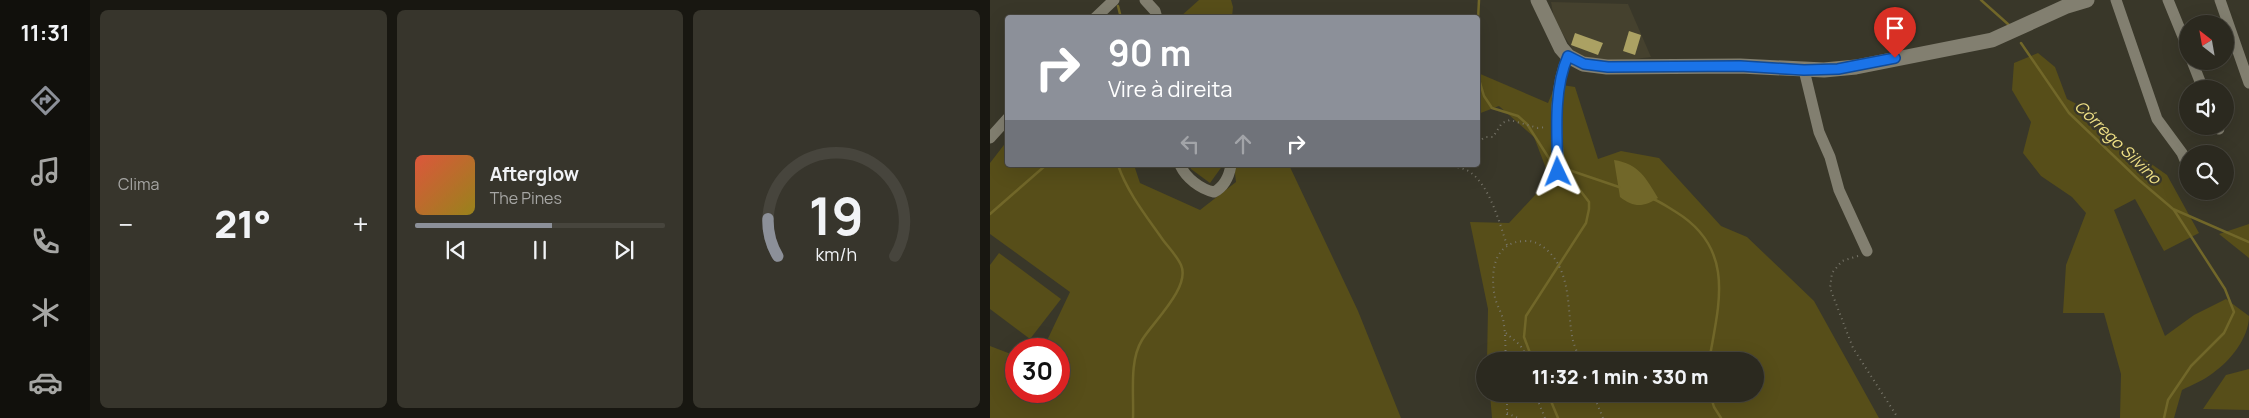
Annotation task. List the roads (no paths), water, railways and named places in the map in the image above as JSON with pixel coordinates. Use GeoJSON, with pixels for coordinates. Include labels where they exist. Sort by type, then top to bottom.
{"type":"FeatureCollection","features":[{"type":"Feature","properties":{"kind":"main road"},"geometry":{"type":"LineString","coordinates":[[1538,0],[1556,40],[1568,56],[1584,64],[1608,67],[1740,66],[1804,70],[1856,67],[1983,42],[2016,30],[2084,0]]}},
{"type":"Feature","properties":{"kind":"street"},"geometry":{"type":"LineString","coordinates":[[1098,15],[1114,0]]}},
{"type":"Feature","properties":{"kind":"street"},"geometry":{"type":"LineString","coordinates":[[1145,0],[1156,11],[1157,15]]}},
{"type":"Feature","properties":{"kind":"street"},"geometry":{"type":"LineString","coordinates":[[2116,0],[2157,119],[2179,150]]}},
{"type":"Feature","properties":{"kind":"street"},"geometry":{"type":"LineString","coordinates":[[2168,0],[2179,27]]}},
{"type":"Feature","properties":{"kind":"street"},"geometry":{"type":"LineString","coordinates":[[2220,0],[2249,83]]}},
{"type":"Feature","properties":{"kind":"street"},"geometry":{"type":"LineString","coordinates":[[1558,172],[1558,121],[1561,77],[1568,56]]}},
{"type":"Feature","properties":{"kind":"street"},"geometry":{"type":"LineString","coordinates":[[1804,70],[1819,132],[1830,157],[1839,190],[1867,251]]}},
{"type":"Feature","properties":{"kind":"street"},"geometry":{"type":"LineString","coordinates":[[990,138],[1005,121]]}},
{"type":"Feature","properties":{"kind":"street"},"geometry":{"type":"LineString","coordinates":[[1182,167],[1192,181],[1206,190],[1214,192],[1221,189],[1230,167]]}},
{"type":"Feature","properties":{"kind":"waterway"},"geometry":{"type":"LineString","coordinates":[[1478,15],[1479,0]]}},
{"type":"Feature","properties":{"kind":"waterway","name":"Córrego Silvino"},"geometry":{"type":"LineString","coordinates":[[1981,0],[2009,25]]}},
{"type":"Feature","properties":{"kind":"waterway"},"geometry":{"type":"LineString","coordinates":[[1118,6],[1120,15]]}},
{"type":"Feature","properties":{"kind":"waterway","name":"Córrego Silvino"},"geometry":{"type":"LineString","coordinates":[[2021,43],[2069,113],[2139,180],[2173,209],[2249,242]]}},
{"type":"Feature","properties":{"kind":"waterway"},"geometry":{"type":"LineString","coordinates":[[1480,83],[1484,96],[1492,108],[1518,116],[1527,124],[1552,163]]}},
{"type":"Feature","properties":{"kind":"waterway"},"geometry":{"type":"LineString","coordinates":[[990,214],[1044,167]]}},
{"type":"Feature","properties":{"kind":"waterway"},"geometry":{"type":"LineString","coordinates":[[1119,167],[1138,204],[1175,255],[1181,265],[1183,274],[1176,294],[1138,348],[1133,378],[1133,418]]}},
{"type":"Feature","properties":{"kind":"waterway"},"geometry":{"type":"LineString","coordinates":[[1563,168],[1619,187]]}},
{"type":"Feature","properties":{"kind":"waterway"},"geometry":{"type":"LineString","coordinates":[[1530,352],[1524,337],[1526,316],[1586,223],[1589,209],[1589,202],[1564,169]]}},
{"type":"Feature","properties":{"kind":"waterway"},"geometry":{"type":"LineString","coordinates":[[1653,199],[1676,212],[1695,227],[1708,243],[1715,260],[1719,279],[1719,299],[1710,352]]}},
{"type":"Feature","properties":{"kind":"waterway"},"geometry":{"type":"LineString","coordinates":[[2164,418],[2168,400],[2191,366],[2224,333],[2234,312],[2225,289],[2174,210]]}},
{"type":"Feature","properties":{"kind":"waterway"},"geometry":{"type":"LineString","coordinates":[[1551,402],[1558,418]]}},
{"type":"Feature","properties":{"kind":"waterway"},"geometry":{"type":"LineString","coordinates":[[1712,402],[1721,418]]}}]}
